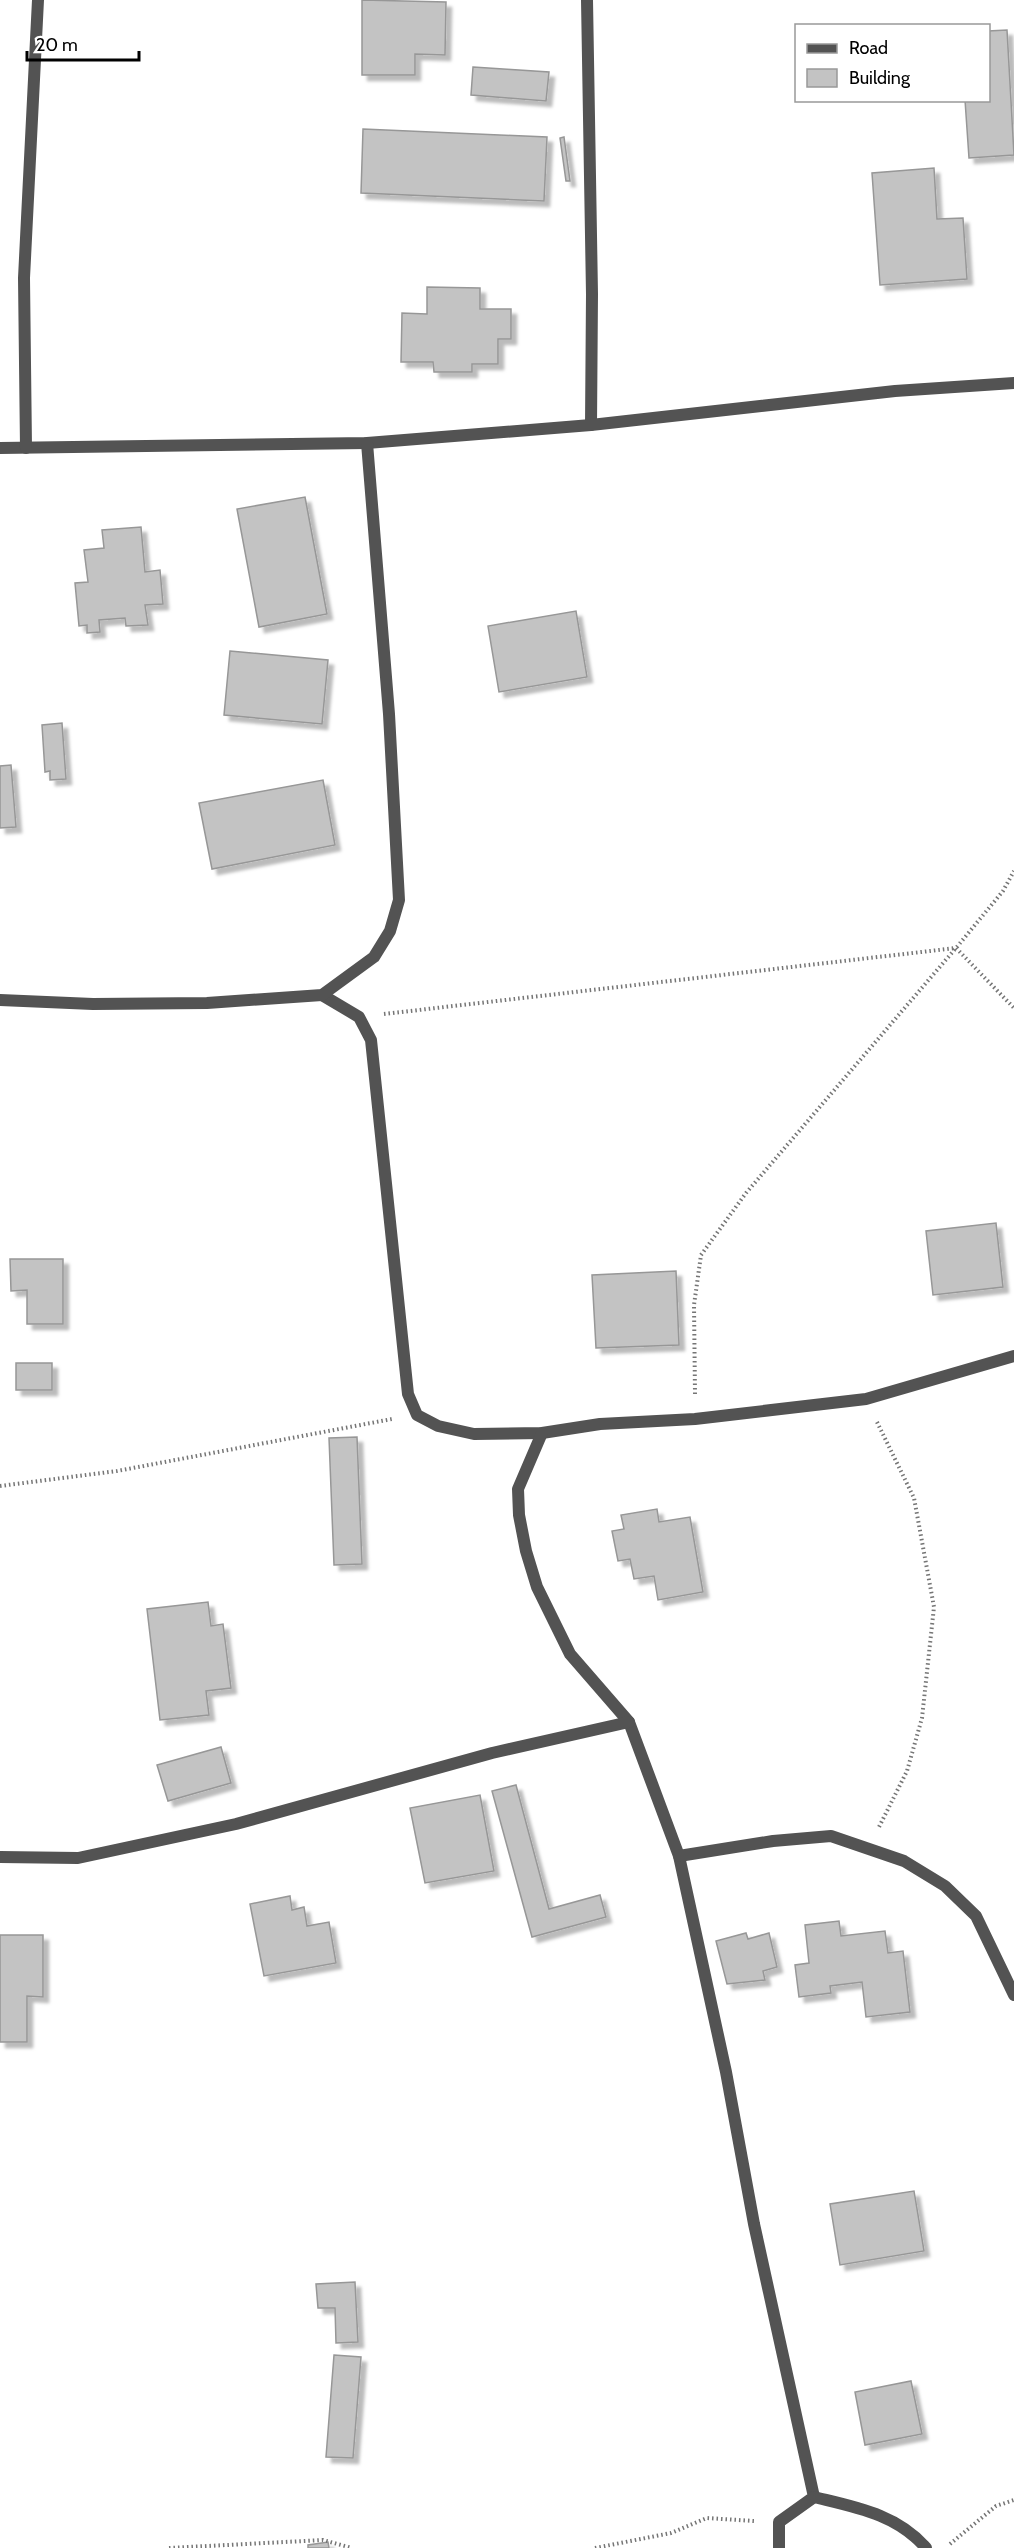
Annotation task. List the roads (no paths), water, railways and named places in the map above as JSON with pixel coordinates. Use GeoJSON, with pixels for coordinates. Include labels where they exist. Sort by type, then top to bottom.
{"type":"FeatureCollection","features":[{"type":"Feature","properties":{"kind":"street"},"geometry":{"type":"LineString","coordinates":[[26,448],[24,278],[38,0]]}},
{"type":"Feature","properties":{"kind":"street"},"geometry":{"type":"LineString","coordinates":[[586,0],[592,294],[591,424]]}},
{"type":"Feature","properties":{"kind":"street"},"geometry":{"type":"LineString","coordinates":[[0,448],[367,443],[591,424],[895,391],[1014,383]]}},
{"type":"Feature","properties":{"kind":"street"},"geometry":{"type":"LineString","coordinates":[[0,1000],[93,1004],[207,1003],[322,995],[374,957],[390,931],[399,900],[390,725],[367,443]]}},
{"type":"Feature","properties":{"kind":"street"},"geometry":{"type":"LineString","coordinates":[[322,995],[359,1017],[371,1040],[408,1394],[417,1415],[438,1426],[474,1434],[542,1433],[600,1424],[695,1419],[866,1399],[1014,1356]]}},
{"type":"Feature","properties":{"kind":"street"},"geometry":{"type":"LineString","coordinates":[[542,1433],[518,1489],[519,1515],[526,1551],[537,1587],[570,1654],[629,1722],[679,1856],[726,2072],[754,2224],[814,2497]]}},
{"type":"Feature","properties":{"kind":"street"},"geometry":{"type":"LineString","coordinates":[[0,1857],[78,1858],[236,1824],[492,1753],[629,1722]]}},
{"type":"Feature","properties":{"kind":"street"},"geometry":{"type":"LineString","coordinates":[[679,1856],[773,1841],[831,1836],[904,1861],[945,1886],[976,1916],[1014,1995]]}},
{"type":"Feature","properties":{"kind":"street"},"geometry":{"type":"LineString","coordinates":[[779,2548],[779,2522],[814,2497]]}},
{"type":"Feature","properties":{"kind":"street"},"geometry":{"type":"LineString","coordinates":[[814,2497],[879,2514],[915,2535],[926,2548]]}}]}
